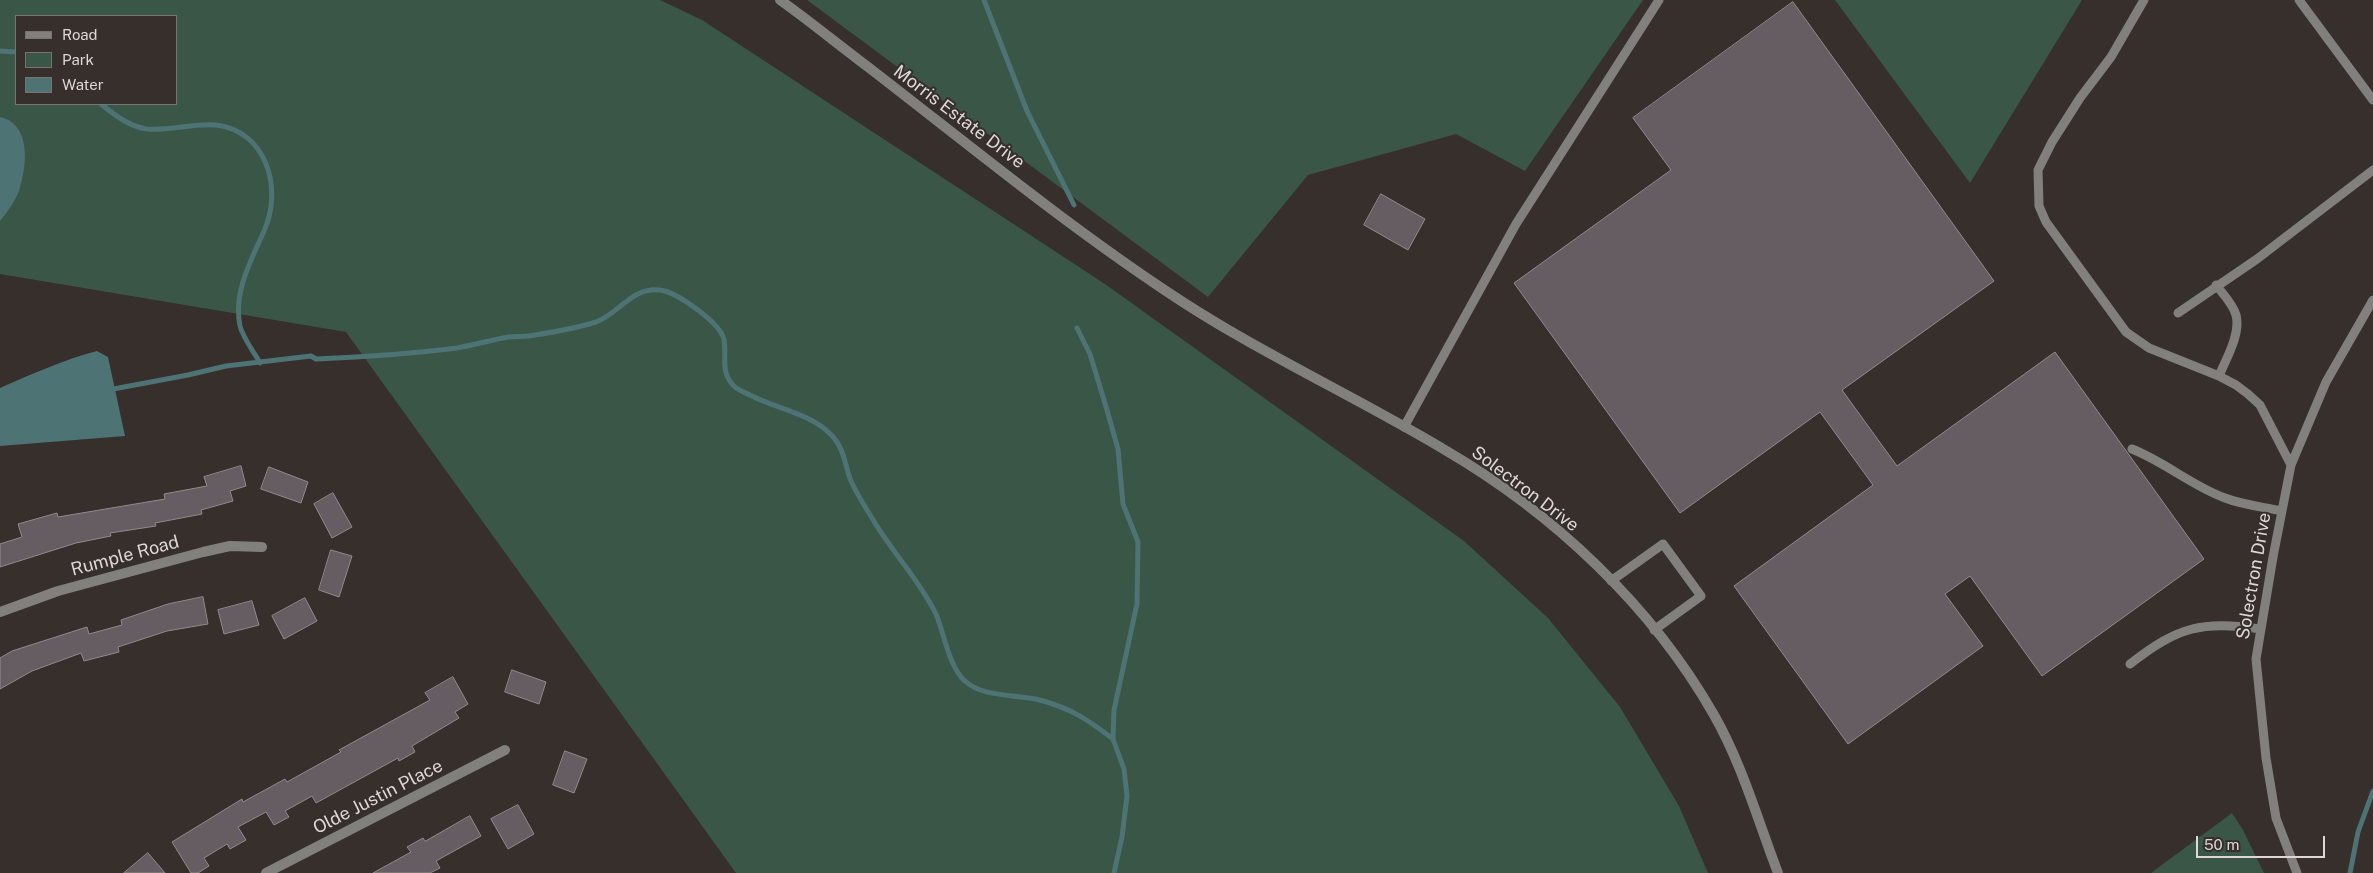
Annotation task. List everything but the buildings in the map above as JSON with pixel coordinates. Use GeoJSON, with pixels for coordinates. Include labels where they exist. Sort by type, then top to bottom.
{"type":"FeatureCollection","features":[{"type":"Feature","properties":{"kind":"street","name":"Morris Estate Drive"},"geometry":{"type":"LineString","coordinates":[[780,0],[1119,260]]}},
{"type":"Feature","properties":{"kind":"street","name":"Solectron Drive"},"geometry":{"type":"LineString","coordinates":[[1119,260],[1234,334],[1447,451],[1516,498],[1554,528],[1611,581],[1654,630],[1692,680],[1725,737],[1778,873]]}},
{"type":"Feature","properties":{"kind":"street","name":"Rumple Road"},"geometry":{"type":"LineString","coordinates":[[0,612],[58,591],[203,552],[230,546],[262,547]]}},
{"type":"Feature","properties":{"kind":"street","name":"Olde Justin Place"},"geometry":{"type":"LineString","coordinates":[[266,873],[505,750]]}},
{"type":"Feature","properties":{"kind":"lane"},"geometry":{"type":"LineString","coordinates":[[1404,427],[1516,224],[1659,0]]}},
{"type":"Feature","properties":{"kind":"lane"},"geometry":{"type":"LineString","coordinates":[[2144,0],[2111,58],[2080,98],[2052,142],[2038,170],[2040,206],[2046,222],[2126,332],[2149,348],[2236,384],[2260,405],[2291,465]]}},
{"type":"Feature","properties":{"kind":"lane"},"geometry":{"type":"LineString","coordinates":[[2299,0],[2373,100]]}},
{"type":"Feature","properties":{"kind":"lane"},"geometry":{"type":"LineString","coordinates":[[2178,313],[2371,175]]}},
{"type":"Feature","properties":{"kind":"lane"},"geometry":{"type":"LineString","coordinates":[[2216,285],[2231,303],[2237,316],[2234,337],[2219,376]]}},
{"type":"Feature","properties":{"kind":"lane","name":"Solectron Drive"},"geometry":{"type":"LineString","coordinates":[[2297,873],[2276,818],[2266,758],[2256,658],[2291,465],[2326,382],[2373,300]]}},
{"type":"Feature","properties":{"kind":"lane"},"geometry":{"type":"LineString","coordinates":[[2132,449],[2156,458],[2198,485],[2226,499],[2282,511]]}},
{"type":"Feature","properties":{"kind":"lane"},"geometry":{"type":"LineString","coordinates":[[1611,581],[1663,544],[1701,596],[1654,630]]}},
{"type":"Feature","properties":{"kind":"lane"},"geometry":{"type":"LineString","coordinates":[[2130,664],[2164,640],[2186,630],[2209,625],[2261,629]]}},
{"type":"Feature","properties":{"kind":"green space"},"geometry":{"type":"Polygon","coordinates":[[[0,0],[660,0],[702,20],[1105,284],[1464,541],[1548,618],[1620,707],[1679,806],[1708,873],[736,873],[346,332],[0,274],[0,0]]]}},
{"type":"Feature","properties":{"kind":"green space"},"geometry":{"type":"Polygon","coordinates":[[[807,0],[1643,0],[1525,171],[1456,134],[1308,175],[1208,297],[807,0]]]}},
{"type":"Feature","properties":{"kind":"green space"},"geometry":{"type":"Polygon","coordinates":[[[1835,0],[2082,0],[1970,183],[1835,0]]]}},
{"type":"Feature","properties":{"kind":"green space"},"geometry":{"type":"Polygon","coordinates":[[[2232,813],[2243,830],[2264,873],[2151,873],[2232,813]]]}},
{"type":"Feature","properties":{"kind":"water"},"geometry":{"type":"Polygon","coordinates":[[[0,117],[10,121],[18,128],[22,137],[25,159],[19,191],[11,207],[0,221],[0,117]]]}},
{"type":"Feature","properties":{"kind":"water"},"geometry":{"type":"Polygon","coordinates":[[[97,351],[108,357],[125,436],[0,446],[0,388],[60,363],[97,351]]]}},
{"type":"Feature","properties":{"kind":"waterway"},"geometry":{"type":"LineString","coordinates":[[984,0],[1027,111],[1074,205]]}},
{"type":"Feature","properties":{"kind":"waterway"},"geometry":{"type":"LineString","coordinates":[[0,51],[15,52]]}},
{"type":"Feature","properties":{"kind":"waterway"},"geometry":{"type":"LineString","coordinates":[[102,105],[123,120],[141,128],[164,129],[216,125],[233,130],[248,138],[259,150],[271,181],[272,198],[264,231],[241,289],[238,313],[241,331],[260,363]]}},
{"type":"Feature","properties":{"kind":"waterway"},"geometry":{"type":"LineString","coordinates":[[108,390],[226,366],[311,356],[316,359],[422,352],[457,348],[508,337],[550,333],[596,322],[641,293],[650,290],[668,292],[697,309],[721,333],[725,346],[725,369],[729,380],[735,387],[761,400],[809,419],[829,433],[837,442],[842,451],[849,476],[864,505],[936,614],[951,659],[959,675],[972,686],[981,690],[1001,695],[1031,698],[1061,707],[1087,720],[1113,739]]}},
{"type":"Feature","properties":{"kind":"waterway"},"geometry":{"type":"LineString","coordinates":[[1077,328],[1090,354],[1107,410],[1118,449],[1123,504],[1138,542],[1137,604],[1114,710],[1113,739],[1124,769],[1127,796],[1122,837],[1114,873]]}},
{"type":"Feature","properties":{"kind":"waterway"},"geometry":{"type":"LineString","coordinates":[[2350,873],[2358,832],[2373,791]]}}]}
